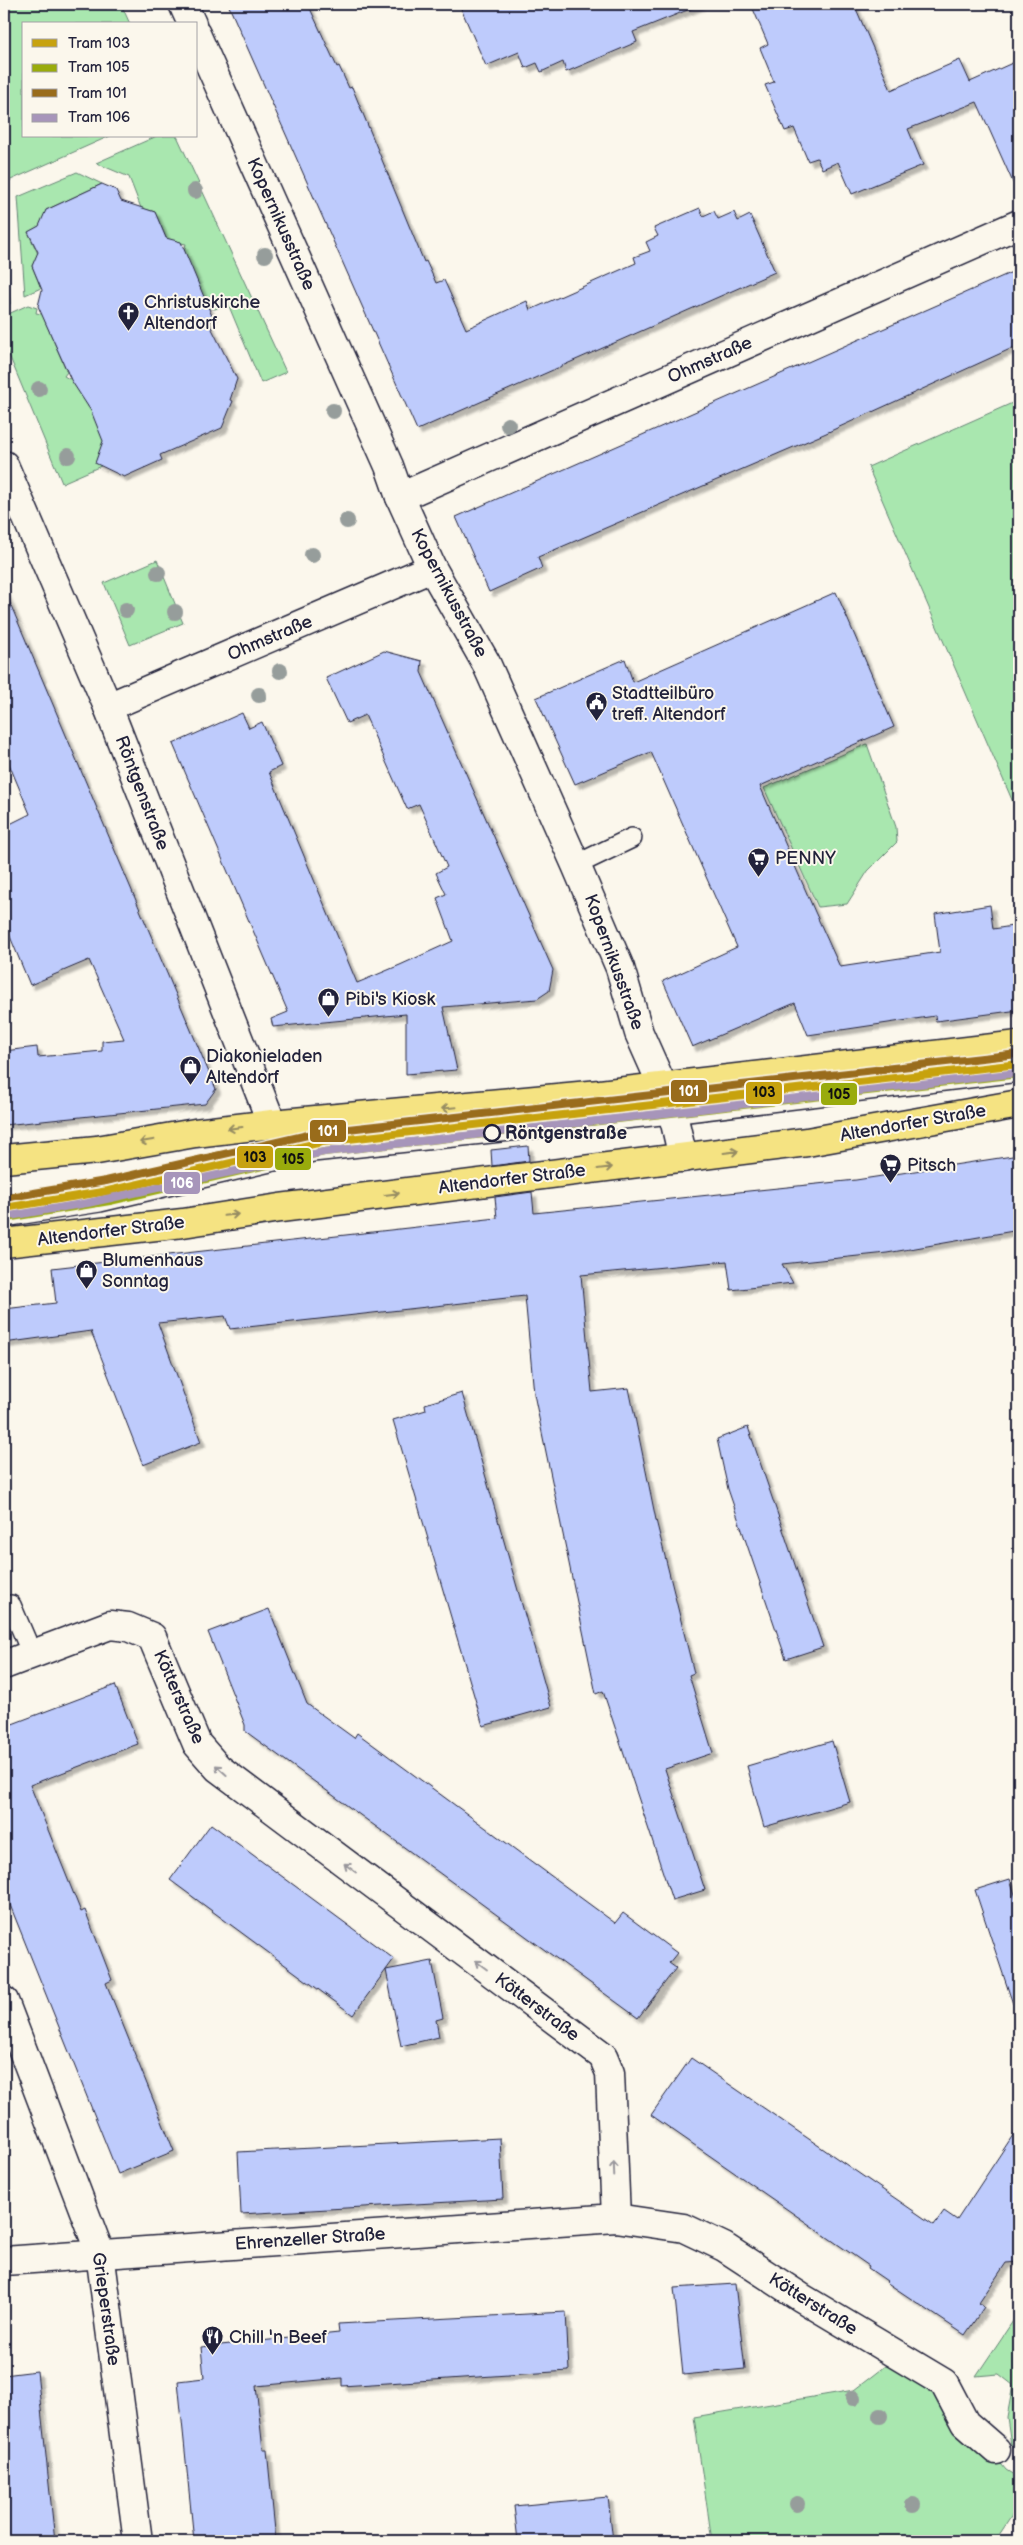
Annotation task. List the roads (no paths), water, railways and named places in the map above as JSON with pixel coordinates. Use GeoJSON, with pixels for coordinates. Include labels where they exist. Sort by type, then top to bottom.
{"type":"FeatureCollection","features":[{"type":"Feature","properties":{"kind":"main road"},"geometry":{"type":"LineString","coordinates":[[4,1159],[97,1150],[195,1133],[272,1124],[663,1087],[1019,1045]]}},
{"type":"Feature","properties":{"kind":"main road","name":"Altendorfer Straße"},"geometry":{"type":"LineString","coordinates":[[4,1243],[183,1223],[280,1208],[807,1142],[1019,1104]]}},
{"type":"Feature","properties":{"kind":"street"},"geometry":{"type":"LineString","coordinates":[[183,4],[191,22]]}},
{"type":"Feature","properties":{"kind":"street","name":"Kopernikusstraße"},"geometry":{"type":"LineString","coordinates":[[198,38],[389,466],[400,497],[432,568],[486,663],[576,865],[620,968],[639,1032],[663,1087],[683,1158]]}},
{"type":"Feature","properties":{"kind":"street","name":"Ohmstraße"},"geometry":{"type":"LineString","coordinates":[[400,497],[1019,224]]}},
{"type":"Feature","properties":{"kind":"street","name":"Röntgenstraße"},"geometry":{"type":"LineString","coordinates":[[4,465],[108,707],[272,1124]]}},
{"type":"Feature","properties":{"kind":"street","name":"Ohmstraße"},"geometry":{"type":"LineString","coordinates":[[108,707],[432,568]]}},
{"type":"Feature","properties":{"kind":"street","name":"Kötterstraße"},"geometry":{"type":"LineString","coordinates":[[4,1665],[110,1625],[128,1627],[152,1637],[197,1744],[218,1768],[603,2056],[610,2073],[616,2218],[684,2228],[724,2247],[802,2298],[944,2383],[965,2423],[996,2450]]}},
{"type":"Feature","properties":{"kind":"street","name":"Grieperstraße"},"geometry":{"type":"LineString","coordinates":[[4,2002],[100,2253],[138,2541]]}},
{"type":"Feature","properties":{"kind":"street","name":"Ehrenzeller Straße"},"geometry":{"type":"LineString","coordinates":[[4,2261],[616,2218]]}},
{"type":"Feature","properties":{"kind":"lane"},"geometry":{"type":"LineString","coordinates":[[576,865],[632,838]]}},
{"type":"Feature","properties":{"kind":"lane"},"geometry":{"type":"LineString","coordinates":[[4,1217],[109,1200],[313,1152],[671,1114],[1019,1072]]}},
{"type":"Feature","properties":{"kind":"lane"},"geometry":{"type":"LineString","coordinates":[[11,1605],[32,1654]]}},
{"type":"Feature","properties":{"kind":"tram line","name":"101"},"geometry":{"type":"LineString","coordinates":[[4,1198],[106,1181],[321,1132],[1018,1054]]}},
{"type":"Feature","properties":{"kind":"tram line","name":"103"},"geometry":{"type":"LineString","coordinates":[[4,1208],[108,1191],[322,1142],[1019,1064]]}},
{"type":"Feature","properties":{"kind":"tram line","name":"106"},"geometry":{"type":"LineString","coordinates":[[4,1217],[88,1203],[324,1152],[1018,1073]]}},
{"type":"Feature","properties":{"kind":"tram line","name":"105"},"geometry":{"type":"LineString","coordinates":[[6,1218],[110,1201],[324,1152],[1019,1074]]}},
{"type":"Feature","properties":{"kind":"place","name":"Christuskirche Altendorf"},"geometry":{"type":"Point","coordinates":[128,331]}},
{"type":"Feature","properties":{"kind":"place","name":"Stadtteilbüro treff. Altendorf"},"geometry":{"type":"Point","coordinates":[596,722]}},
{"type":"Feature","properties":{"kind":"place","name":"PENNY"},"geometry":{"type":"Point","coordinates":[759,877]}},
{"type":"Feature","properties":{"kind":"place","name":"Pibi's Kiosk"},"geometry":{"type":"Point","coordinates":[329,1018]}},
{"type":"Feature","properties":{"kind":"place","name":"Diakonieladen Altendorf"},"geometry":{"type":"Point","coordinates":[190,1085]}},
{"type":"Feature","properties":{"kind":"place","name":"Röntgenstraße"},"geometry":{"type":"Point","coordinates":[492,1133]}},
{"type":"Feature","properties":{"kind":"place","name":"Pitsch"},"geometry":{"type":"Point","coordinates":[891,1184]}},
{"type":"Feature","properties":{"kind":"place","name":"Blumenhaus Sonntag"},"geometry":{"type":"Point","coordinates":[86,1289]}},
{"type":"Feature","properties":{"kind":"place","name":"Chill 'n Beef"},"geometry":{"type":"Point","coordinates":[213,2356]}}]}
